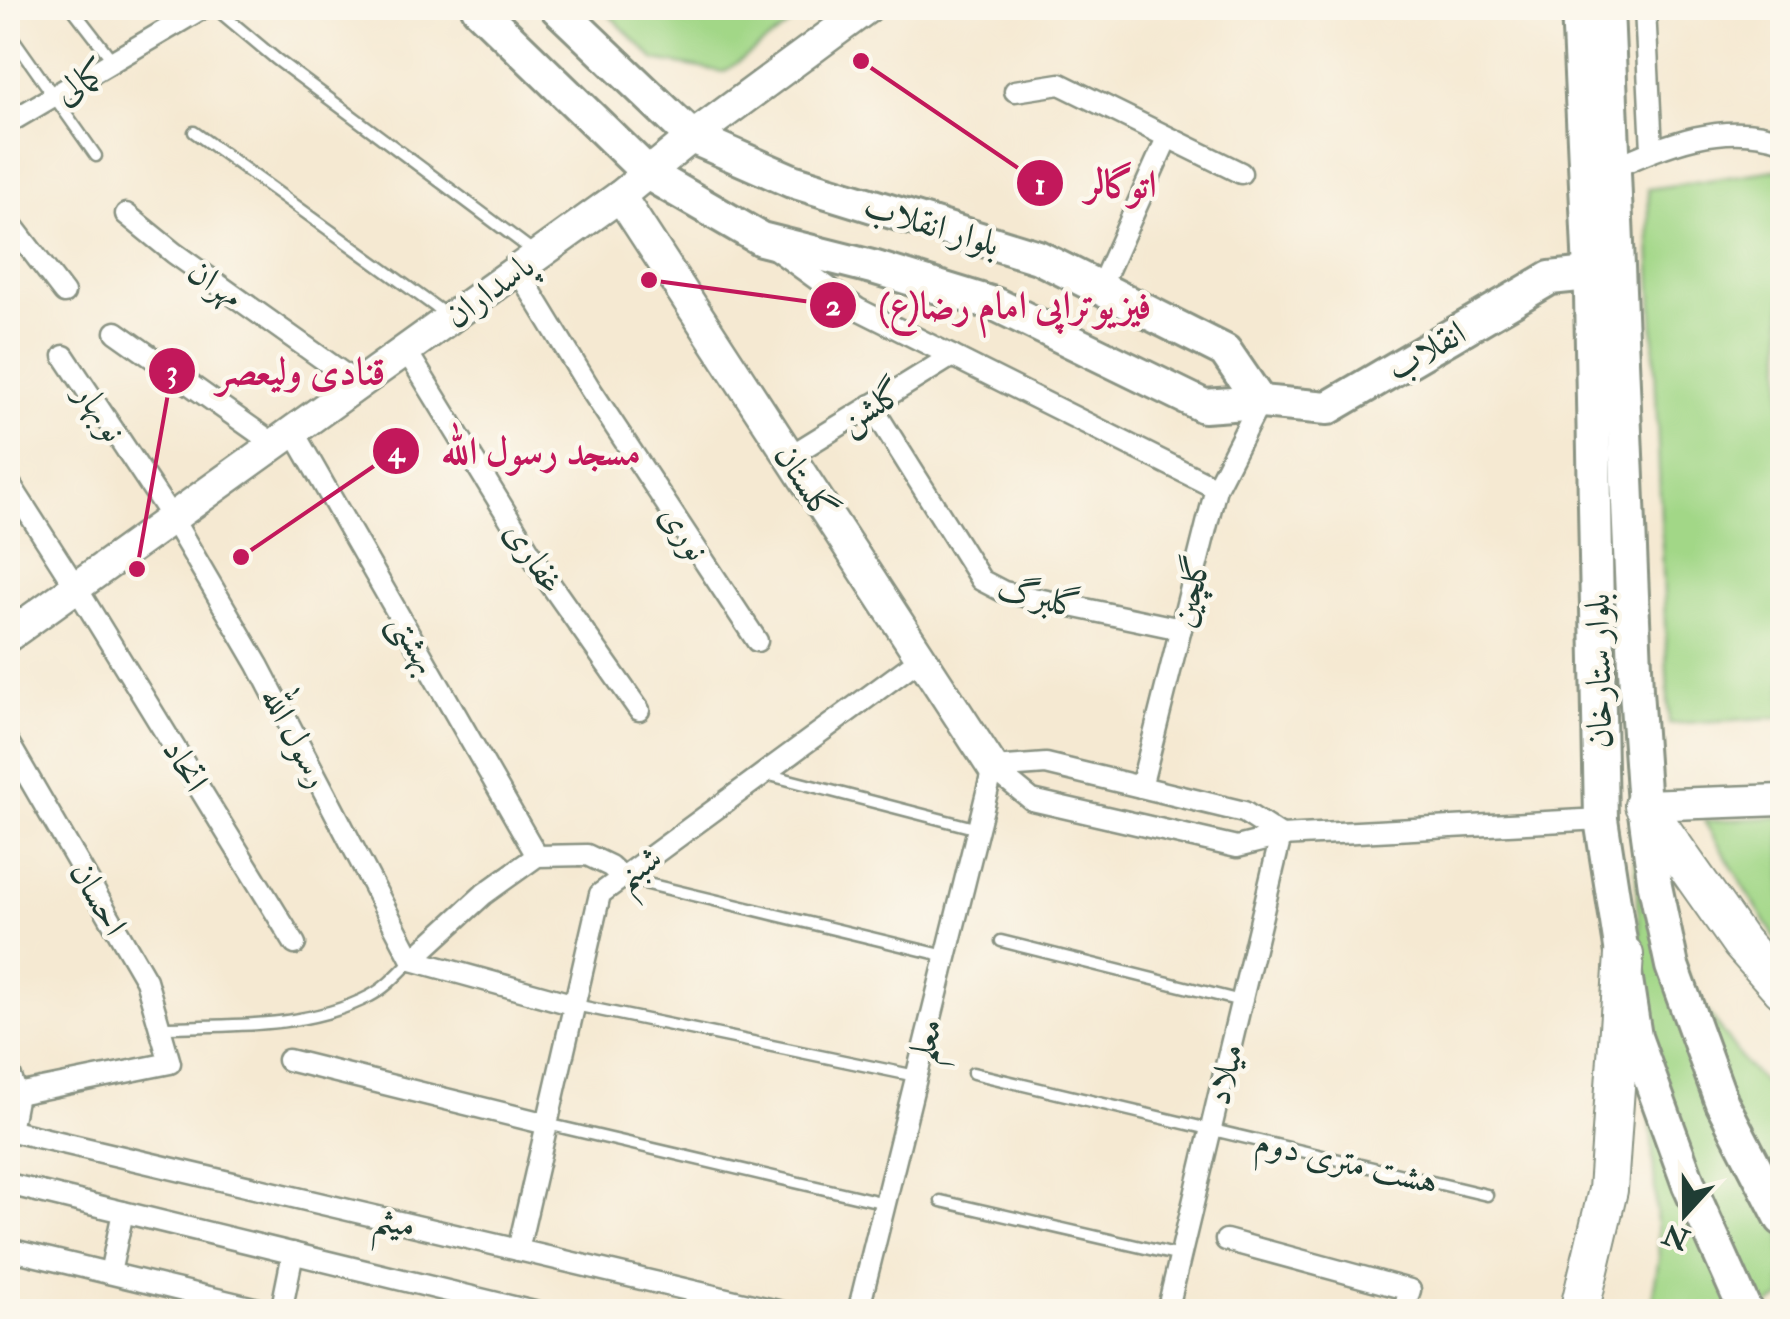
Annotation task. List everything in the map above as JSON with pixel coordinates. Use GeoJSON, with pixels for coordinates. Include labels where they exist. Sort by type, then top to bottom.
{"type":"FeatureCollection","features":[{"type":"Feature","properties":{"kind":"highway"},"geometry":{"type":"LineString","coordinates":[[1644,805],[1741,942],[1782,989]]}},
{"type":"Feature","properties":{"kind":"highway"},"geometry":{"type":"LineString","coordinates":[[1579,1312],[1608,1190],[1624,955]]}},
{"type":"Feature","properties":{"kind":"main road","name":"بلوار انقلاب"},"geometry":{"type":"LineString","coordinates":[[478,8],[649,174],[761,239],[997,304],[1204,406],[1260,402]]}},
{"type":"Feature","properties":{"kind":"main road","name":"بلوار انقلاب"},"geometry":{"type":"LineString","coordinates":[[557,8],[692,137],[792,181],[1038,257],[1225,351],[1260,402]]}},
{"type":"Feature","properties":{"kind":"main road","name":"پاسداران"},"geometry":{"type":"LineString","coordinates":[[8,636],[620,196],[692,137],[867,8]]}},
{"type":"Feature","properties":{"kind":"main road","name":"بلوار ستارخان"},"geometry":{"type":"LineString","coordinates":[[1578,8],[1589,274],[1601,820],[1635,1037],[1689,1185],[1746,1312]]}},
{"type":"Feature","properties":{"kind":"main road","name":"بلوار ستارخان"},"geometry":{"type":"LineString","coordinates":[[1607,8],[1644,805],[1672,966],[1722,1103],[1782,1219]]}},
{"type":"Feature","properties":{"kind":"main road","name":"گلستان"},"geometry":{"type":"LineString","coordinates":[[620,196],[993,768]]}},
{"type":"Feature","properties":{"kind":"main road","name":"انقلاب"},"geometry":{"type":"LineString","coordinates":[[1260,402],[1328,408],[1550,278],[1589,274]]}},
{"type":"Feature","properties":{"kind":"main road"},"geometry":{"type":"LineString","coordinates":[[1644,805],[1782,800]]}},
{"type":"Feature","properties":{"kind":"street","name":"کمالی"},"geometry":{"type":"LineString","coordinates":[[8,123],[203,8]]}},
{"type":"Feature","properties":{"kind":"street"},"geometry":{"type":"LineString","coordinates":[[1646,8],[1652,150]]}},
{"type":"Feature","properties":{"kind":"street"},"geometry":{"type":"LineString","coordinates":[[1015,91],[1060,84],[1241,173]]}},
{"type":"Feature","properties":{"kind":"street"},"geometry":{"type":"LineString","coordinates":[[1613,168],[1692,137],[1729,131],[1782,140]]}},
{"type":"Feature","properties":{"kind":"street"},"geometry":{"type":"LineString","coordinates":[[1100,288],[1167,138]]}},
{"type":"Feature","properties":{"kind":"street","name":"مهران"},"geometry":{"type":"LineString","coordinates":[[126,214],[174,253],[358,384]]}},
{"type":"Feature","properties":{"kind":"street"},"geometry":{"type":"LineString","coordinates":[[8,220],[64,294]]}},
{"type":"Feature","properties":{"kind":"street"},"geometry":{"type":"LineString","coordinates":[[761,239],[858,308],[1216,488]]}},
{"type":"Feature","properties":{"kind":"street","name":"نوری"},"geometry":{"type":"LineString","coordinates":[[528,262],[589,387],[757,641]]}},
{"type":"Feature","properties":{"kind":"street"},"geometry":{"type":"LineString","coordinates":[[116,332],[283,438]]}},
{"type":"Feature","properties":{"kind":"street","name":"غفاری"},"geometry":{"type":"LineString","coordinates":[[406,350],[544,575],[639,710]]}},
{"type":"Feature","properties":{"kind":"street","name":"نوبهار"},"geometry":{"type":"LineString","coordinates":[[64,356],[172,518]]}},
{"type":"Feature","properties":{"kind":"street","name":"گلشن"},"geometry":{"type":"LineString","coordinates":[[790,456],[952,356]]}},
{"type":"Feature","properties":{"kind":"street","name":"گلچین"},"geometry":{"type":"LineString","coordinates":[[1141,786],[1216,488],[1260,402]]}},
{"type":"Feature","properties":{"kind":"street","name":"گلبرگ"},"geometry":{"type":"LineString","coordinates":[[871,406],[981,580],[1004,592],[1181,630]]}},
{"type":"Feature","properties":{"kind":"street","name":"بهشتی"},"geometry":{"type":"LineString","coordinates":[[283,438],[537,856]]}},
{"type":"Feature","properties":{"kind":"street","name":"اتحاد"},"geometry":{"type":"LineString","coordinates":[[8,481],[295,944]]}},
{"type":"Feature","properties":{"kind":"street","name":"رسول الله"},"geometry":{"type":"LineString","coordinates":[[172,518],[258,666],[412,960]]}},
{"type":"Feature","properties":{"kind":"street","name":"شبنم"},"geometry":{"type":"LineString","coordinates":[[518,1250],[600,894],[921,658]]}},
{"type":"Feature","properties":{"kind":"street","name":"احسان"},"geometry":{"type":"LineString","coordinates":[[8,742],[146,980],[170,1063],[18,1094]]}},
{"type":"Feature","properties":{"kind":"street"},"geometry":{"type":"LineString","coordinates":[[993,768],[1046,764],[1141,786],[1244,812],[1280,836]]}},
{"type":"Feature","properties":{"kind":"street","name":"گلستان"},"geometry":{"type":"LineString","coordinates":[[993,768],[1032,800],[1237,847],[1280,836],[1601,820]]}},
{"type":"Feature","properties":{"kind":"street","name":"معلم"},"geometry":{"type":"LineString","coordinates":[[858,1312],[993,768]]}},
{"type":"Feature","properties":{"kind":"street","name":"میلاد"},"geometry":{"type":"LineString","coordinates":[[1166,1312],[1280,836]]}},
{"type":"Feature","properties":{"kind":"street"},"geometry":{"type":"LineString","coordinates":[[412,960],[484,894],[537,856],[587,855],[624,878]]}},
{"type":"Feature","properties":{"kind":"street"},"geometry":{"type":"LineString","coordinates":[[412,960],[574,1004]]}},
{"type":"Feature","properties":{"kind":"street"},"geometry":{"type":"LineString","coordinates":[[288,1060],[548,1124]]}},
{"type":"Feature","properties":{"kind":"street"},"geometry":{"type":"LineString","coordinates":[[8,1068],[18,1094],[8,1131]]}},
{"type":"Feature","properties":{"kind":"street","name":"میثم"},"geometry":{"type":"LineString","coordinates":[[8,1131],[782,1312]]}},
{"type":"Feature","properties":{"kind":"street"},"geometry":{"type":"LineString","coordinates":[[8,1184],[294,1254],[475,1305],[534,1312]]}},
{"type":"Feature","properties":{"kind":"street"},"geometry":{"type":"LineString","coordinates":[[110,1273],[123,1212]]}},
{"type":"Feature","properties":{"kind":"street"},"geometry":{"type":"LineString","coordinates":[[1226,1240],[1410,1290],[1403,1312]]}},
{"type":"Feature","properties":{"kind":"street"},"geometry":{"type":"LineString","coordinates":[[8,1249],[272,1312]]}},
{"type":"Feature","properties":{"kind":"street"},"geometry":{"type":"LineString","coordinates":[[282,1312],[294,1254]]}},
{"type":"Feature","properties":{"kind":"lane"},"geometry":{"type":"LineString","coordinates":[[72,8],[113,62]]}},
{"type":"Feature","properties":{"kind":"lane"},"geometry":{"type":"LineString","coordinates":[[215,8],[528,262]]}},
{"type":"Feature","properties":{"kind":"lane"},"geometry":{"type":"LineString","coordinates":[[8,32],[96,156]]}},
{"type":"Feature","properties":{"kind":"lane"},"geometry":{"type":"LineString","coordinates":[[194,132],[450,318]]}},
{"type":"Feature","properties":{"kind":"lane"},"geometry":{"type":"LineString","coordinates":[[764,774],[978,829]]}},
{"type":"Feature","properties":{"kind":"lane"},"geometry":{"type":"LineString","coordinates":[[624,878],[946,956]]}},
{"type":"Feature","properties":{"kind":"lane"},"geometry":{"type":"LineString","coordinates":[[1001,942],[1241,1000]]}},
{"type":"Feature","properties":{"kind":"lane"},"geometry":{"type":"LineString","coordinates":[[160,1026],[257,1024],[324,1013],[373,995],[412,960]]}},
{"type":"Feature","properties":{"kind":"lane"},"geometry":{"type":"LineString","coordinates":[[574,1004],[916,1076]]}},
{"type":"Feature","properties":{"kind":"lane","name":"هشت متری دوم"},"geometry":{"type":"LineString","coordinates":[[974,1073],[1487,1194]]}},
{"type":"Feature","properties":{"kind":"lane"},"geometry":{"type":"LineString","coordinates":[[548,1124],[885,1203]]}},
{"type":"Feature","properties":{"kind":"lane"},"geometry":{"type":"LineString","coordinates":[[941,1200],[1180,1256]]}},
{"type":"Feature","properties":{"kind":"green space"},"geometry":{"type":"Polygon","coordinates":[[[602,8],[814,8],[724,72],[655,60],[602,8]]]}},
{"type":"Feature","properties":{"kind":"green space"},"geometry":{"type":"Polygon","coordinates":[[[1782,169],[1782,717],[1669,724],[1648,189],[1782,169]]]}},
{"type":"Feature","properties":{"kind":"green space"},"geometry":{"type":"Polygon","coordinates":[[[1782,817],[1782,949],[1704,821],[1782,817]]]}},
{"type":"Feature","properties":{"kind":"green space"},"geometry":{"type":"Polygon","coordinates":[[[1633,822],[1694,993],[1746,1065],[1782,1100],[1782,1297],[1758,1311],[1650,1311],[1659,1258],[1633,822]]]}},
{"type":"Feature","properties":{"kind":"place","name":"اتوگالر"},"geometry":{"type":"Point","coordinates":[861,61]}},
{"type":"Feature","properties":{"kind":"place","name":"فیزیوتراپی امام رضا(ع)"},"geometry":{"type":"Point","coordinates":[649,280]}},
{"type":"Feature","properties":{"kind":"place","name":"مسجد رسول الله"},"geometry":{"type":"Point","coordinates":[241,557]}},
{"type":"Feature","properties":{"kind":"place","name":"قنادی ولیعصر"},"geometry":{"type":"Point","coordinates":[137,569]}}]}
